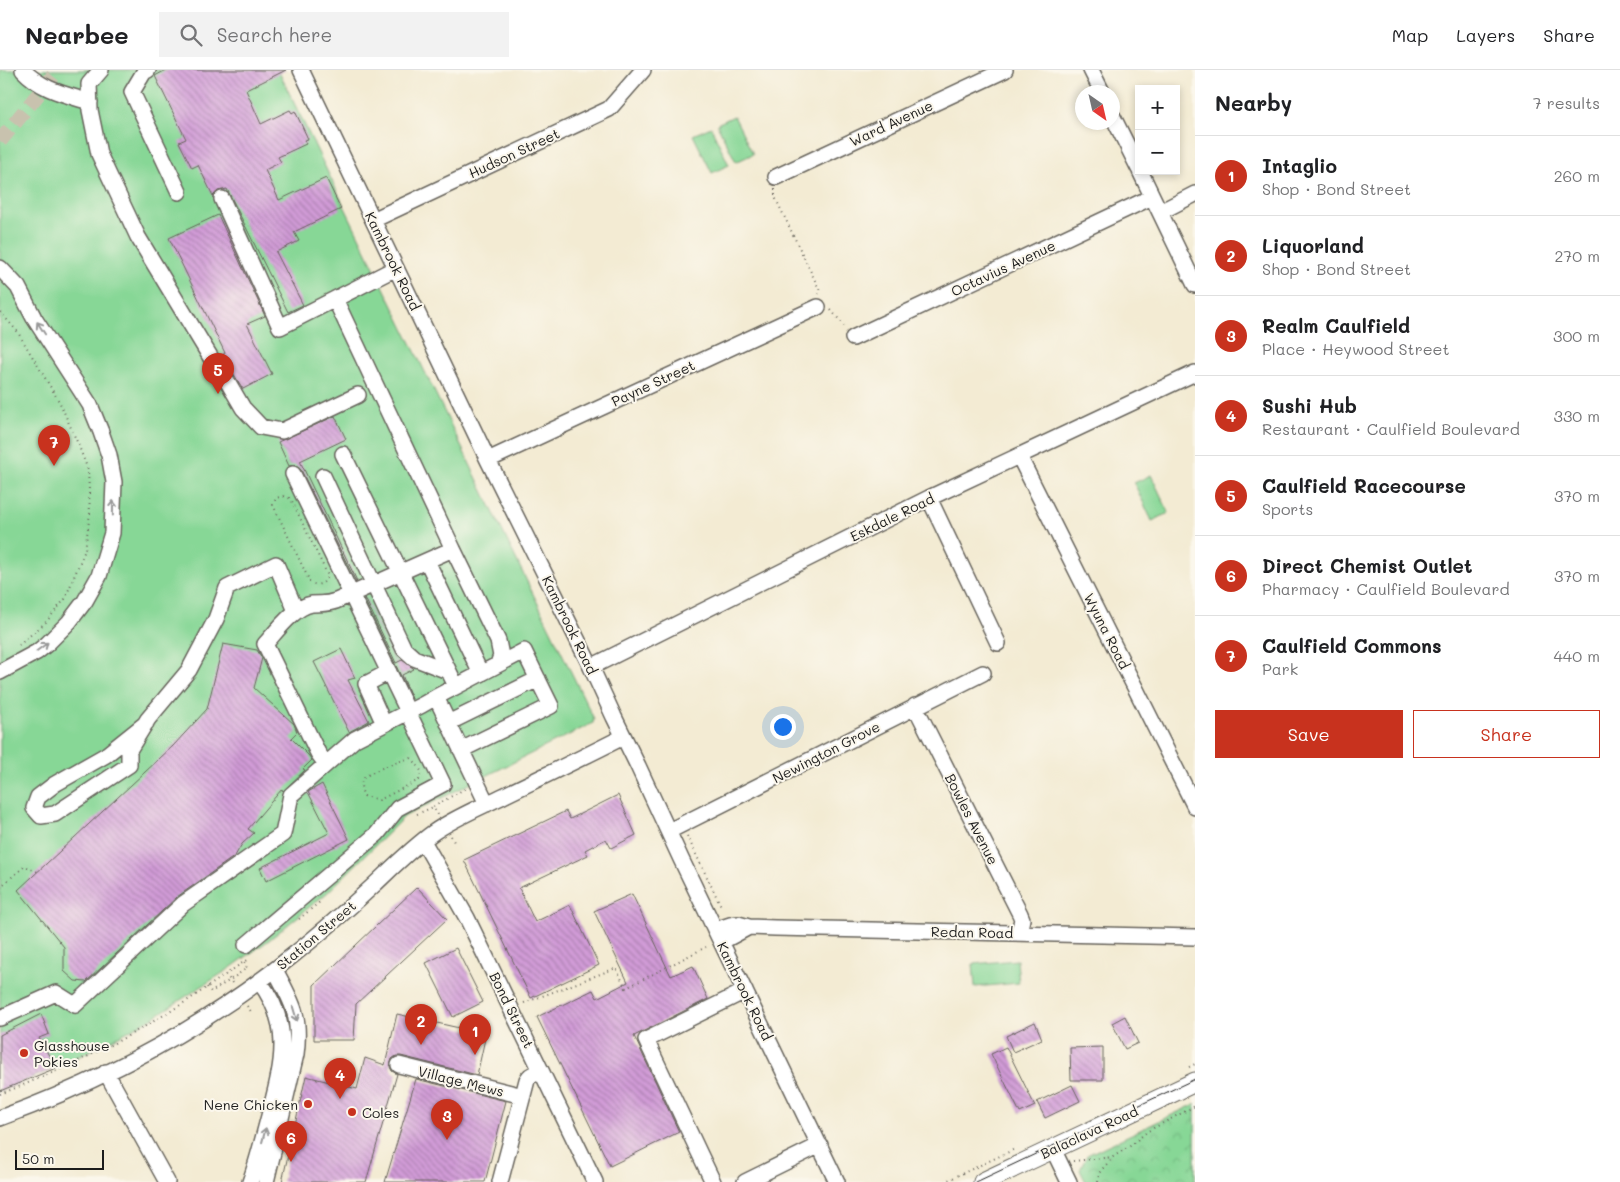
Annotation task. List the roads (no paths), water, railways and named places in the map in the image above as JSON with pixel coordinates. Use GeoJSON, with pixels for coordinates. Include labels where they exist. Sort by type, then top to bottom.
{"type":"FeatureCollection","features":[{"type":"Feature","properties":{"kind":"main road","name":"Balaclava Road"},"geometry":{"type":"LineString","coordinates":[[983,1182],[1056,1156],[1195,1082]]}},
{"type":"Feature","properties":{"kind":"street"},"geometry":{"type":"LineString","coordinates":[[23,70],[46,89],[90,102]]}},
{"type":"Feature","properties":{"kind":"street"},"geometry":{"type":"LineString","coordinates":[[101,70],[89,84],[90,102],[99,154],[138,237],[243,408],[261,427],[282,431],[358,395]]}},
{"type":"Feature","properties":{"kind":"street"},"geometry":{"type":"LineString","coordinates":[[148,70],[144,72],[132,92],[179,192]]}},
{"type":"Feature","properties":{"kind":"street","name":"Kambrook Road"},"geometry":{"type":"LineString","coordinates":[[301,70],[488,460],[624,737],[676,828],[718,936],[837,1182]]}},
{"type":"Feature","properties":{"kind":"street","name":"Hudson Street"},"geometry":{"type":"LineString","coordinates":[[373,220],[609,109],[643,70]]}},
{"type":"Feature","properties":{"kind":"street","name":"Ward Avenue"},"geometry":{"type":"LineString","coordinates":[[776,177],[1005,70]]}},
{"type":"Feature","properties":{"kind":"street"},"geometry":{"type":"LineString","coordinates":[[1091,70],[1098,85]]}},
{"type":"Feature","properties":{"kind":"street"},"geometry":{"type":"LineString","coordinates":[[1119,130],[1135,162]]}},
{"type":"Feature","properties":{"kind":"street"},"geometry":{"type":"LineString","coordinates":[[1141,175],[1195,285]]}},
{"type":"Feature","properties":{"kind":"street"},"geometry":{"type":"LineString","coordinates":[[1160,212],[1195,194]]}},
{"type":"Feature","properties":{"kind":"street","name":"Octavius Avenue"},"geometry":{"type":"LineString","coordinates":[[853,338],[1152,197]]}},
{"type":"Feature","properties":{"kind":"street"},"geometry":{"type":"LineString","coordinates":[[222,199],[280,327],[396,268]]}},
{"type":"Feature","properties":{"kind":"street"},"geometry":{"type":"LineString","coordinates":[[0,268],[18,288],[34,318],[90,405],[101,432],[114,482],[112,533],[99,576],[85,601],[69,622],[47,644],[0,672]]}},
{"type":"Feature","properties":{"kind":"street"},"geometry":{"type":"LineString","coordinates":[[335,299],[498,641],[501,656],[498,664]]}},
{"type":"Feature","properties":{"kind":"street","name":"Payne Street"},"geometry":{"type":"LineString","coordinates":[[488,460],[818,307]]}},
{"type":"Feature","properties":{"kind":"street","name":"Eskdale Road"},"geometry":{"type":"LineString","coordinates":[[591,667],[929,498],[1195,373]]}},
{"type":"Feature","properties":{"kind":"street"},"geometry":{"type":"LineString","coordinates":[[343,454],[456,686]]}},
{"type":"Feature","properties":{"kind":"street","name":"Wyuna Road"},"geometry":{"type":"LineString","coordinates":[[1019,456],[1195,807]]}},
{"type":"Feature","properties":{"kind":"street"},"geometry":{"type":"LineString","coordinates":[[250,950],[377,834],[398,808],[442,784],[293,474]]}},
{"type":"Feature","properties":{"kind":"street"},"geometry":{"type":"LineString","coordinates":[[322,476],[404,649],[414,658],[448,671]]}},
{"type":"Feature","properties":{"kind":"street"},"geometry":{"type":"LineString","coordinates":[[929,498],[998,643]]}},
{"type":"Feature","properties":{"kind":"street"},"geometry":{"type":"LineString","coordinates":[[326,764],[318,753],[265,644],[296,611],[312,604],[327,604],[351,595],[453,549]]}},
{"type":"Feature","properties":{"kind":"street"},"geometry":{"type":"LineString","coordinates":[[427,561],[481,674]]}},
{"type":"Feature","properties":{"kind":"street"},"geometry":{"type":"LineString","coordinates":[[146,723],[106,755],[55,784],[38,797],[34,808],[41,816],[55,814],[129,765],[129,750],[146,723],[189,670],[216,619],[227,588],[276,564],[296,611]]}},
{"type":"Feature","properties":{"kind":"street"},"geometry":{"type":"LineString","coordinates":[[0,1018],[56,993],[75,1005],[183,904],[283,834],[291,795],[355,739],[524,651],[551,706],[461,750]]}},
{"type":"Feature","properties":{"kind":"street"},"geometry":{"type":"LineString","coordinates":[[384,724],[366,684],[389,672]]}},
{"type":"Feature","properties":{"kind":"street","name":"Newington Grove"},"geometry":{"type":"LineString","coordinates":[[676,828],[915,706],[983,674]]}},
{"type":"Feature","properties":{"kind":"street"},"geometry":{"type":"LineString","coordinates":[[448,723],[538,679]]}},
{"type":"Feature","properties":{"kind":"street"},"geometry":{"type":"LineString","coordinates":[[436,697],[488,804]]}},
{"type":"Feature","properties":{"kind":"street","name":"Bowles Avenue"},"geometry":{"type":"LineString","coordinates":[[915,706],[1020,914],[1022,919],[1019,933]]}},
{"type":"Feature","properties":{"kind":"street","name":"Station Street"},"geometry":{"type":"LineString","coordinates":[[0,1118],[34,1105],[106,1072],[214,1013],[275,970],[423,841],[444,826],[624,737]]}},
{"type":"Feature","properties":{"kind":"street","name":"Bond Street"},"geometry":{"type":"LineString","coordinates":[[423,841],[467,918],[595,1182]]}},
{"type":"Feature","properties":{"kind":"street","name":"Redan Road"},"geometry":{"type":"LineString","coordinates":[[718,936],[730,925],[738,924],[748,928],[1195,937]]}},
{"type":"Feature","properties":{"kind":"street"},"geometry":{"type":"LineString","coordinates":[[266,1182],[296,1054],[298,1038],[296,1016],[275,970]]}},
{"type":"Feature","properties":{"kind":"street"},"geometry":{"type":"LineString","coordinates":[[250,1182],[269,1114],[282,1057],[282,1032],[278,1016],[272,1001],[259,981]]}},
{"type":"Feature","properties":{"kind":"street"},"geometry":{"type":"LineString","coordinates":[[713,1182],[646,1040],[745,991]]}},
{"type":"Feature","properties":{"kind":"street","name":"Village Mews"},"geometry":{"type":"LineString","coordinates":[[399,1065],[523,1096]]}},
{"type":"Feature","properties":{"kind":"street"},"geometry":{"type":"LineString","coordinates":[[106,1072],[167,1182]]}},
{"type":"Feature","properties":{"kind":"street"},"geometry":{"type":"LineString","coordinates":[[500,1182],[529,1076],[536,1074],[544,1077]]}},
{"type":"Feature","properties":{"kind":"street"},"geometry":{"type":"LineString","coordinates":[[745,1182],[820,1145]]}},
{"type":"Feature","properties":{"kind":"street"},"geometry":{"type":"LineString","coordinates":[[1056,1156],[1069,1182]]}},
{"type":"Feature","properties":{"kind":"tunnel"},"geometry":{"type":"LineString","coordinates":[[0,141],[58,70]]}},
{"type":"Feature","properties":{"kind":"tram line"},"geometry":{"type":"LineString","coordinates":[[976,1182],[1195,1079]]}},
{"type":"Feature","properties":{"kind":"place","name":"Caulfield Racecourse"},"geometry":{"type":"Point","coordinates":[218,394]}},
{"type":"Feature","properties":{"kind":"place","name":"Caulfield Commons"},"geometry":{"type":"Point","coordinates":[54,466]}},
{"type":"Feature","properties":{"kind":"place","name":"Liquorland"},"geometry":{"type":"Point","coordinates":[421,1045]}},
{"type":"Feature","properties":{"kind":"place","name":"Glasshouse Pokies"},"geometry":{"type":"Point","coordinates":[24,1053]}},
{"type":"Feature","properties":{"kind":"place","name":"Intaglio"},"geometry":{"type":"Point","coordinates":[475,1055]}},
{"type":"Feature","properties":{"kind":"place","name":"Sushi Hub"},"geometry":{"type":"Point","coordinates":[340,1099]}},
{"type":"Feature","properties":{"kind":"place","name":"Nene Chicken"},"geometry":{"type":"Point","coordinates":[308,1104]}},
{"type":"Feature","properties":{"kind":"place","name":"Coles"},"geometry":{"type":"Point","coordinates":[352,1112]}},
{"type":"Feature","properties":{"kind":"place","name":"Realm Caulfield"},"geometry":{"type":"Point","coordinates":[447,1140]}},
{"type":"Feature","properties":{"kind":"place","name":"Direct Chemist Outlet"},"geometry":{"type":"Point","coordinates":[291,1162]}}]}
